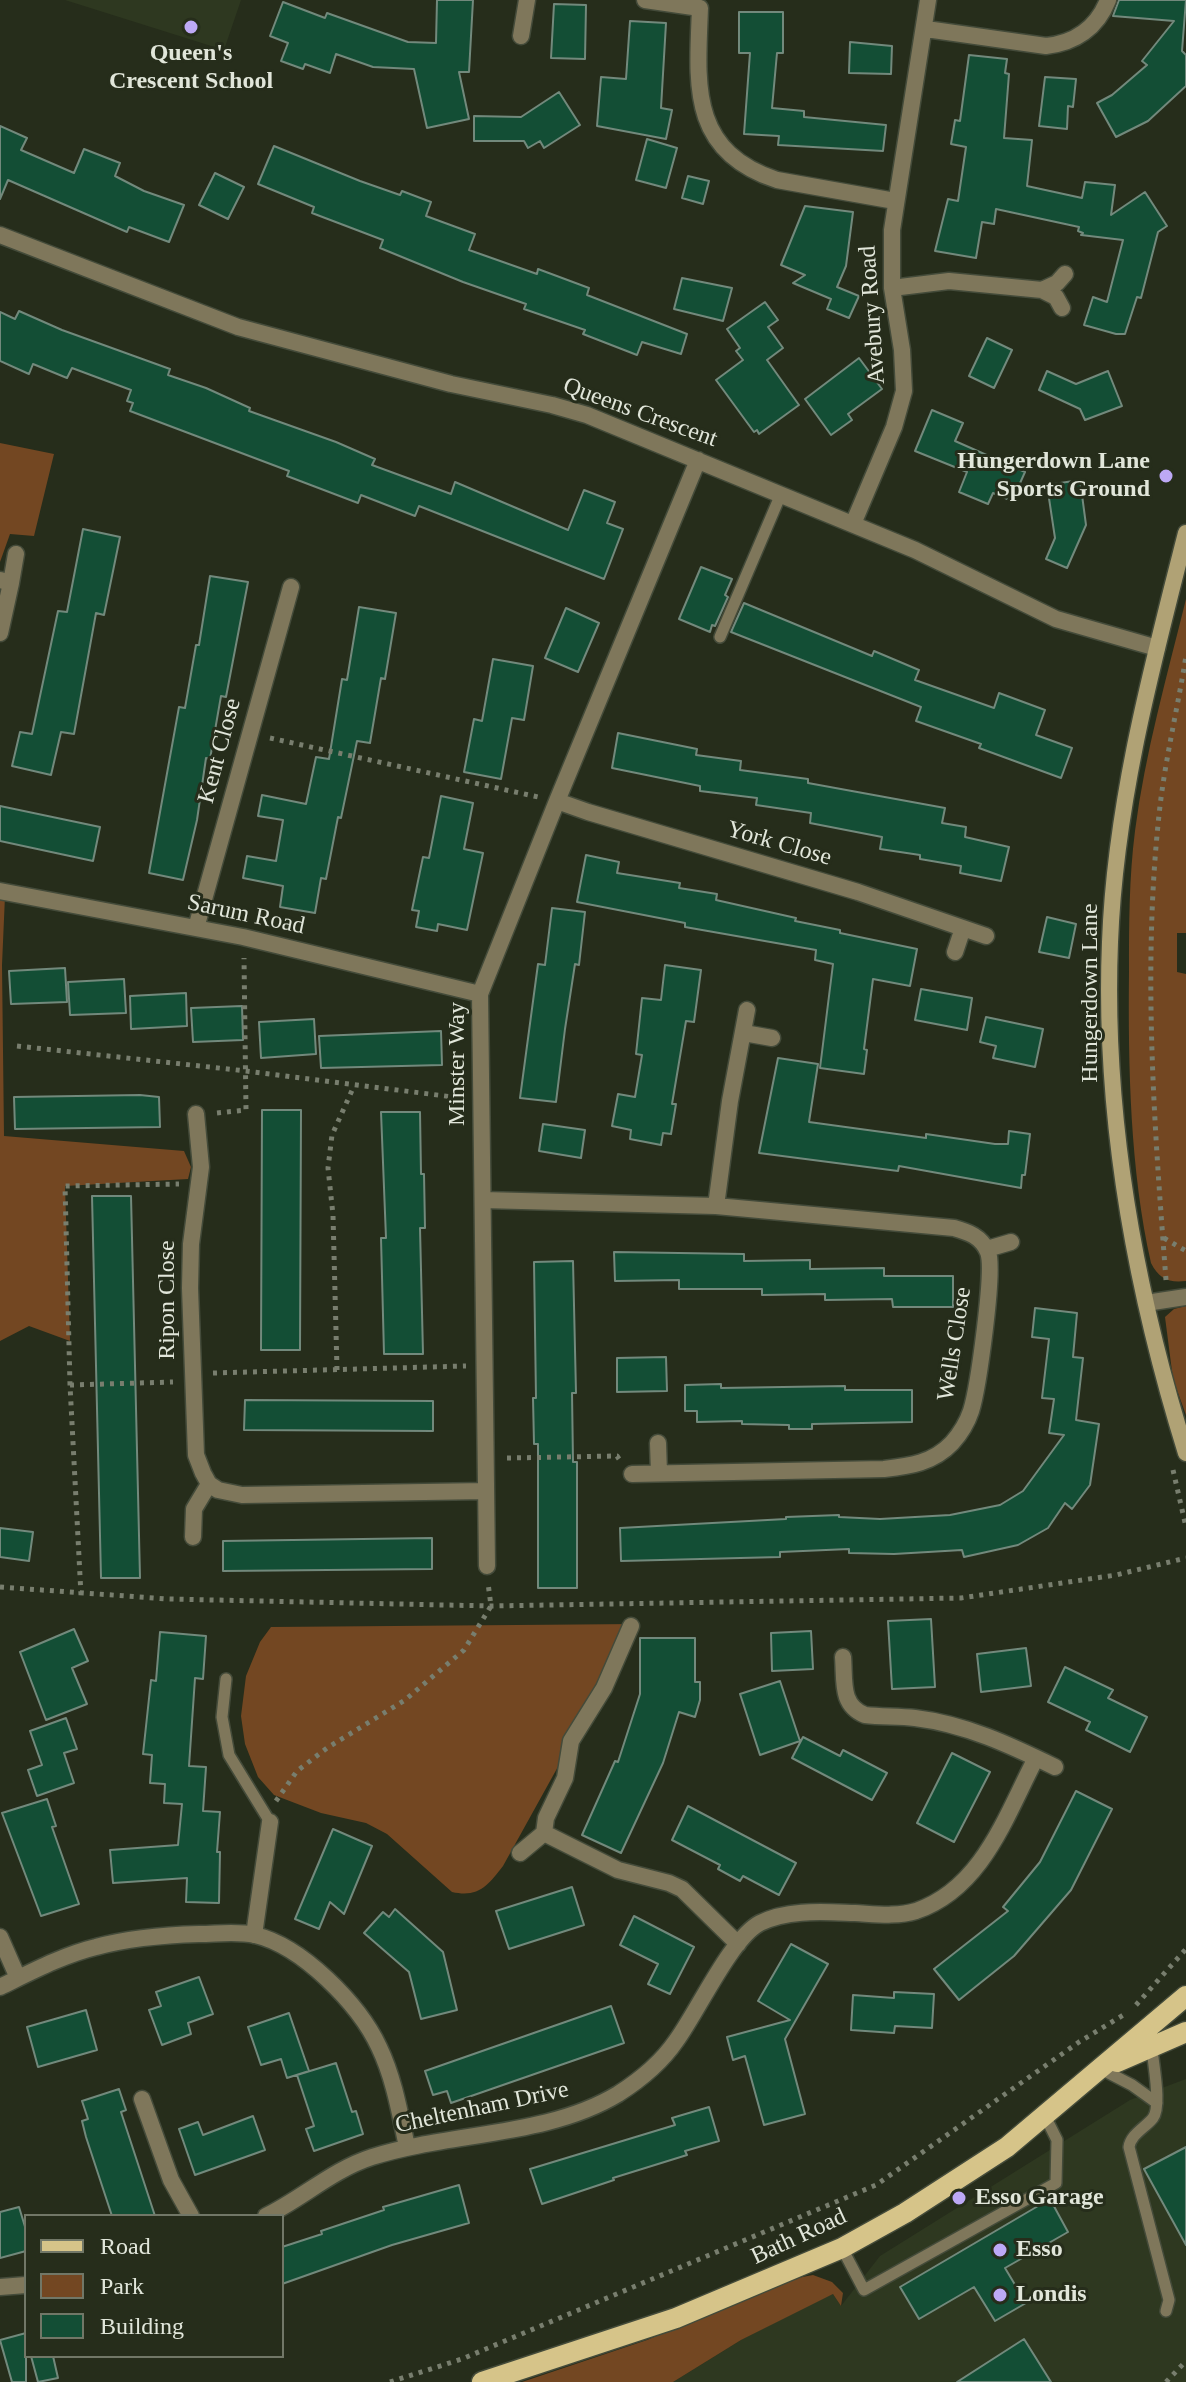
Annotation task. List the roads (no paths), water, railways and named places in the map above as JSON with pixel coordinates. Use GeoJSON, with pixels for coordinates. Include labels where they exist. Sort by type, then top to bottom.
{"type":"FeatureCollection","features":[{"type":"Feature","properties":{"kind":"main road","name":"Hungerdown Lane"},"geometry":{"type":"LineString","coordinates":[[1186,533],[1157,648],[1125,804],[1110,941],[1111,1031],[1119,1160],[1161,1371],[1186,1453]]}},
{"type":"Feature","properties":{"kind":"main road","name":"Bath Road"},"geometry":{"type":"LineString","coordinates":[[482,2382],[676,2318],[842,2248],[964,2177],[1007,2147],[1186,1996]]}},
{"type":"Feature","properties":{"kind":"main road","name":"Bath Road"},"geometry":{"type":"LineString","coordinates":[[1101,2069],[1186,2032]]}},
{"type":"Feature","properties":{"kind":"street"},"geometry":{"type":"LineString","coordinates":[[521,36],[527,0]]}},
{"type":"Feature","properties":{"kind":"street"},"geometry":{"type":"LineString","coordinates":[[645,0],[700,4],[700,97],[709,128],[727,153],[743,165],[777,180],[895,201]]}},
{"type":"Feature","properties":{"kind":"street","name":"Avebury Road"},"geometry":{"type":"LineString","coordinates":[[853,524],[894,427],[904,391],[902,350],[892,288],[891,248],[895,201],[926,29],[928,0]]}},
{"type":"Feature","properties":{"kind":"street"},"geometry":{"type":"LineString","coordinates":[[926,29],[1046,46],[1060,44],[1072,41],[1091,28],[1108,0]]}},
{"type":"Feature","properties":{"kind":"street","name":"Queens Crescent"},"geometry":{"type":"LineString","coordinates":[[0,235],[238,327],[451,384],[587,415],[915,550],[1056,619],[1157,648]]}},
{"type":"Feature","properties":{"kind":"street"},"geometry":{"type":"LineString","coordinates":[[1042,290],[1057,283],[1065,274]]}},
{"type":"Feature","properties":{"kind":"street"},"geometry":{"type":"LineString","coordinates":[[892,288],[949,281],[1042,290],[1056,297],[1062,308]]}},
{"type":"Feature","properties":{"kind":"street","name":"Minster Way"},"geometry":{"type":"LineString","coordinates":[[487,1566],[480,994],[698,460]]}},
{"type":"Feature","properties":{"kind":"street"},"geometry":{"type":"LineString","coordinates":[[0,633],[5,582],[16,554]]}},
{"type":"Feature","properties":{"kind":"street","name":"Kent Close"},"geometry":{"type":"LineString","coordinates":[[196,928],[291,587]]}},
{"type":"Feature","properties":{"kind":"street","name":"York Close"},"geometry":{"type":"LineString","coordinates":[[557,801],[858,892],[986,936]]}},
{"type":"Feature","properties":{"kind":"street","name":"Sarum Road"},"geometry":{"type":"LineString","coordinates":[[0,891],[243,937],[480,994]]}},
{"type":"Feature","properties":{"kind":"street"},"geometry":{"type":"LineString","coordinates":[[955,952],[963,928]]}},
{"type":"Feature","properties":{"kind":"street"},"geometry":{"type":"LineString","coordinates":[[716,1206],[730,1101],[747,1010]]}},
{"type":"Feature","properties":{"kind":"street"},"geometry":{"type":"LineString","coordinates":[[744,1033],[772,1038]]}},
{"type":"Feature","properties":{"kind":"street","name":"Ripon Close"},"geometry":{"type":"LineString","coordinates":[[196,1114],[200,1150],[191,1244],[192,1378],[196,1455],[209,1484]]}},
{"type":"Feature","properties":{"kind":"street"},"geometry":{"type":"LineString","coordinates":[[483,1200],[716,1206],[954,1228],[975,1235],[987,1249],[1011,1242]]}},
{"type":"Feature","properties":{"kind":"street","name":"Wells Close"},"geometry":{"type":"LineString","coordinates":[[632,1474],[884,1469],[913,1466],[940,1453],[959,1434],[971,1409],[990,1275],[987,1249]]}},
{"type":"Feature","properties":{"kind":"street"},"geometry":{"type":"LineString","coordinates":[[1146,1303],[1186,1297]]}},
{"type":"Feature","properties":{"kind":"street"},"geometry":{"type":"LineString","coordinates":[[658,1443],[659,1473]]}},
{"type":"Feature","properties":{"kind":"street"},"geometry":{"type":"LineString","coordinates":[[193,1537],[194,1509],[209,1484],[218,1490],[242,1495],[485,1491]]}},
{"type":"Feature","properties":{"kind":"street"},"geometry":{"type":"LineString","coordinates":[[520,1853],[544,1833],[546,1818],[565,1778],[571,1741],[604,1688],[631,1626]]}},
{"type":"Feature","properties":{"kind":"street"},"geometry":{"type":"LineString","coordinates":[[843,1657],[847,1701],[851,1709],[865,1715],[915,1718],[949,1725],[987,1736],[1055,1767]]}},
{"type":"Feature","properties":{"kind":"street","name":"Cheltenham Drive"},"geometry":{"type":"LineString","coordinates":[[269,2214],[334,2173],[372,2157],[407,2147],[562,2117],[592,2108],[619,2093],[646,2074],[676,2041],[738,1944],[757,1924],[778,1916],[827,1912],[894,1915],[915,1911],[937,1900],[969,1877],[982,1861],[1036,1758]]}},
{"type":"Feature","properties":{"kind":"street"},"geometry":{"type":"LineString","coordinates":[[254,1935],[270,1822]]}},
{"type":"Feature","properties":{"kind":"street"},"geometry":{"type":"LineString","coordinates":[[544,1833],[618,1870],[682,1889],[738,1944]]}},
{"type":"Feature","properties":{"kind":"street"},"geometry":{"type":"LineString","coordinates":[[0,1987],[66,1956],[124,1941],[182,1935],[254,1935],[279,1944],[322,1975],[356,2010],[384,2060],[407,2147]]}},
{"type":"Feature","properties":{"kind":"street"},"geometry":{"type":"LineString","coordinates":[[0,1937],[18,1978]]}},
{"type":"Feature","properties":{"kind":"street"},"geometry":{"type":"LineString","coordinates":[[142,2099],[171,2180],[190,2214]]}},
{"type":"Feature","properties":{"kind":"street"},"geometry":{"type":"LineString","coordinates":[[0,2287],[24,2285]]}},
{"type":"Feature","properties":{"kind":"lane"},"geometry":{"type":"LineString","coordinates":[[720,637],[781,494]]}},
{"type":"Feature","properties":{"kind":"lane"},"geometry":{"type":"LineString","coordinates":[[226,1679],[222,1717],[229,1755],[270,1822]]}},
{"type":"Feature","properties":{"kind":"lane"},"geometry":{"type":"LineString","coordinates":[[1152,2048],[1157,2103],[1155,2116],[1130,2140],[1129,2147],[1169,2300],[1166,2311]]}},
{"type":"Feature","properties":{"kind":"lane"},"geometry":{"type":"LineString","coordinates":[[1101,2069],[1132,2085],[1157,2103]]}},
{"type":"Feature","properties":{"kind":"lane"},"geometry":{"type":"LineString","coordinates":[[842,2248],[864,2290],[1056,2183],[1057,2140],[1045,2116]]}},
{"type":"Feature","properties":{"kind":"place","name":"Queen's Crescent School"},"geometry":{"type":"Point","coordinates":[191,27]}},
{"type":"Feature","properties":{"kind":"place","name":"Hungerdown Lane Sports Ground"},"geometry":{"type":"Point","coordinates":[1166,476]}},
{"type":"Feature","properties":{"kind":"place","name":"Esso Garage"},"geometry":{"type":"Point","coordinates":[959,2198]}},
{"type":"Feature","properties":{"kind":"place","name":"Esso"},"geometry":{"type":"Point","coordinates":[1000,2250]}},
{"type":"Feature","properties":{"kind":"place","name":"Londis"},"geometry":{"type":"Point","coordinates":[1000,2295]}}]}
